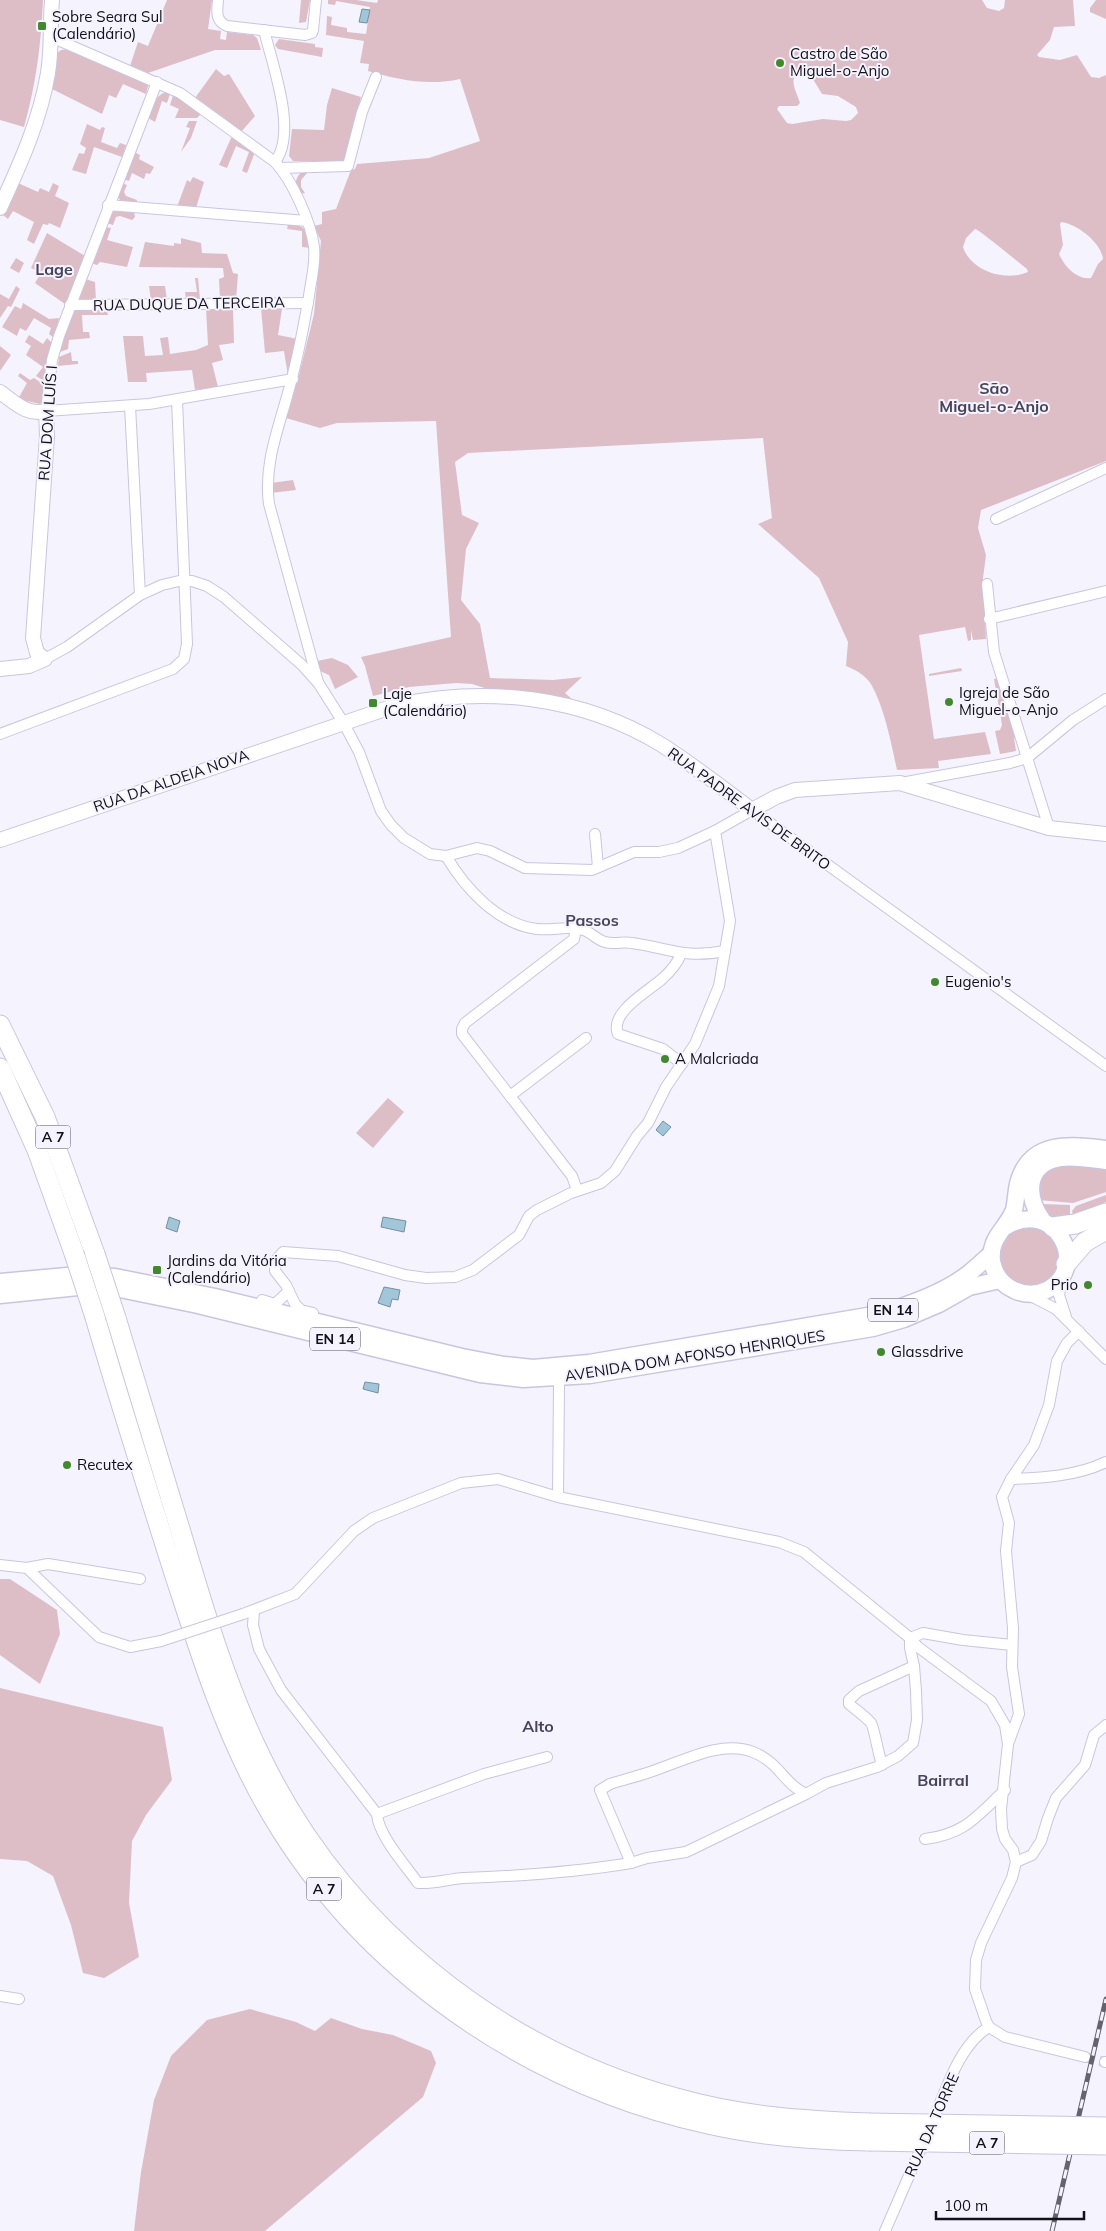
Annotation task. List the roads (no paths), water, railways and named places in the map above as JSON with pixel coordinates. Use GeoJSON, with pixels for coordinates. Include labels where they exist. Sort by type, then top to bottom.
{"type":"FeatureCollection","features":[{"type":"Feature","properties":{"kind":"highway","name":"A 7"},"geometry":{"type":"LineString","coordinates":[[0,1025],[48,1124],[95,1254],[214,1639],[243,1717],[269,1773],[300,1827],[324,1862],[373,1918],[421,1964],[469,2001],[542,2046],[598,2072],[658,2093],[719,2108],[869,2132],[1106,2145]]}},
{"type":"Feature","properties":{"kind":"highway","name":"A 7"},"geometry":{"type":"LineString","coordinates":[[0,1068],[37,1150],[74,1253],[199,1650],[235,1743],[262,1798],[294,1850],[318,1882],[358,1928],[410,1978],[472,2024],[537,2063],[592,2089],[650,2109],[720,2127],[791,2137],[869,2132],[1106,2127]]}},
{"type":"Feature","properties":{"kind":"highway"},"geometry":{"type":"LineString","coordinates":[[1048,1224],[1075,1224],[1106,1213]]}},
{"type":"Feature","properties":{"kind":"highway"},"geometry":{"type":"LineString","coordinates":[[1064,1269],[1085,1242],[1106,1230]]}},
{"type":"Feature","properties":{"kind":"main road","name":"AVENIDA DOM AFONSO HENRIQUES"},"geometry":{"type":"LineString","coordinates":[[0,1282],[78,1275],[115,1277],[215,1297],[504,1365],[533,1368],[589,1363],[855,1318],[892,1310],[921,1300],[968,1275],[992,1253],[994,1243],[1014,1211],[1018,1184],[1023,1171],[1031,1160],[1044,1151],[1065,1145],[1106,1149]]}},
{"type":"Feature","properties":{"kind":"main road"},"geometry":{"type":"LineString","coordinates":[[992,1253],[992,1262],[1000,1280],[1016,1292],[1026,1294],[1047,1290],[1064,1269],[1067,1256],[1063,1240],[1034,1208],[1030,1186],[1040,1168],[1049,1161],[1064,1158],[1080,1158],[1106,1161]]}},
{"type":"Feature","properties":{"kind":"main road"},"geometry":{"type":"LineString","coordinates":[[1005,1227],[1023,1219],[1048,1224]]}},
{"type":"Feature","properties":{"kind":"main road","name":"AVENIDA DOM AFONSO HENRIQUES"},"geometry":{"type":"LineString","coordinates":[[0,1295],[78,1288],[115,1288],[198,1305],[480,1374],[523,1379],[556,1379],[873,1328],[904,1319],[939,1304],[969,1287],[1000,1280]]}},
{"type":"Feature","properties":{"kind":"street"},"geometry":{"type":"LineString","coordinates":[[0,208],[34,130],[48,72],[52,0]]}},
{"type":"Feature","properties":{"kind":"street"},"geometry":{"type":"LineString","coordinates":[[218,0],[218,17],[222,24],[305,35],[312,33],[316,0]]}},
{"type":"Feature","properties":{"kind":"street"},"geometry":{"type":"LineString","coordinates":[[264,30],[284,116],[285,136],[278,165]]}},
{"type":"Feature","properties":{"kind":"street"},"geometry":{"type":"LineString","coordinates":[[51,37],[180,93],[278,165],[290,183],[307,221],[314,249],[314,263],[293,379],[269,464],[267,491],[319,684]]}},
{"type":"Feature","properties":{"kind":"street"},"geometry":{"type":"LineString","coordinates":[[278,165],[293,167],[348,166],[362,112],[376,77]]}},
{"type":"Feature","properties":{"kind":"street","name":"RUA DOM LUÍS I"},"geometry":{"type":"LineString","coordinates":[[45,659],[38,652],[33,638],[46,411],[54,354],[70,305],[157,82]]}},
{"type":"Feature","properties":{"kind":"street"},"geometry":{"type":"LineString","coordinates":[[282,150],[285,161],[293,167]]}},
{"type":"Feature","properties":{"kind":"street"},"geometry":{"type":"LineString","coordinates":[[108,205],[307,221]]}},
{"type":"Feature","properties":{"kind":"street","name":"RUA DUQUE DA TERCEIRA"},"geometry":{"type":"LineString","coordinates":[[70,305],[308,303]]}},
{"type":"Feature","properties":{"kind":"street"},"geometry":{"type":"LineString","coordinates":[[0,392],[23,408],[37,412],[130,406],[177,400],[243,386],[293,379]]}},
{"type":"Feature","properties":{"kind":"street"},"geometry":{"type":"LineString","coordinates":[[0,734],[176,667],[184,659],[187,648],[177,400]]}},
{"type":"Feature","properties":{"kind":"street"},"geometry":{"type":"LineString","coordinates":[[130,406],[140,595]]}},
{"type":"Feature","properties":{"kind":"street"},"geometry":{"type":"LineString","coordinates":[[996,519],[1106,468]]}},
{"type":"Feature","properties":{"kind":"street"},"geometry":{"type":"LineString","coordinates":[[0,670],[29,666],[45,659],[67,647],[140,595],[162,585],[184,581],[207,586],[224,597],[302,666],[319,684],[359,752],[376,800],[391,825],[416,847],[430,854],[446,856],[477,848],[490,851],[525,868],[586,870],[598,868],[634,852],[658,852],[678,848],[715,831],[776,796],[795,790],[900,783],[1010,763],[1027,758],[1073,720],[1106,699]]}},
{"type":"Feature","properties":{"kind":"street"},"geometry":{"type":"LineString","coordinates":[[987,584],[994,652],[1049,828]]}},
{"type":"Feature","properties":{"kind":"street"},"geometry":{"type":"LineString","coordinates":[[990,618],[1106,591]]}},
{"type":"Feature","properties":{"kind":"street","name":"RUA PADRE AVIS DE BRITO"},"geometry":{"type":"LineString","coordinates":[[343,722],[397,704],[447,696],[503,695],[558,703],[613,721],[653,740],[684,760],[1106,1066]]}},
{"type":"Feature","properties":{"kind":"street","name":"RUA DA ALDEIA NOVA"},"geometry":{"type":"LineString","coordinates":[[0,840],[343,722]]}},
{"type":"Feature","properties":{"kind":"street"},"geometry":{"type":"LineString","coordinates":[[937,776],[935,786],[940,796]]}},
{"type":"Feature","properties":{"kind":"street"},"geometry":{"type":"LineString","coordinates":[[900,783],[1049,828],[1106,834]]}},
{"type":"Feature","properties":{"kind":"street"},"geometry":{"type":"LineString","coordinates":[[1025,822],[1035,816],[1041,806]]}},
{"type":"Feature","properties":{"kind":"street"},"geometry":{"type":"LineString","coordinates":[[331,1325],[324,1316],[301,1310],[295,1304],[289,1291],[275,1271],[274,1265],[278,1255],[290,1251],[338,1256],[405,1275],[445,1279],[464,1274],[481,1264],[519,1235],[529,1216],[537,1210],[577,1190],[601,1183],[615,1171],[637,1136],[648,1124],[666,1087],[694,1044],[719,986],[730,921],[715,831]]}},
{"type":"Feature","properties":{"kind":"street"},"geometry":{"type":"LineString","coordinates":[[595,834],[598,868]]}},
{"type":"Feature","properties":{"kind":"street"},"geometry":{"type":"LineString","coordinates":[[446,856],[458,877],[471,892],[513,921],[526,927],[539,930],[576,928],[588,931],[604,942],[636,943],[681,954],[710,954],[725,951]]}},
{"type":"Feature","properties":{"kind":"street"},"geometry":{"type":"LineString","coordinates":[[576,928],[574,939],[466,1023],[462,1029],[462,1034],[572,1176],[577,1190]]}},
{"type":"Feature","properties":{"kind":"street"},"geometry":{"type":"LineString","coordinates":[[681,954],[674,967],[625,1011],[619,1018],[616,1029],[618,1034],[663,1049],[682,1064]]}},
{"type":"Feature","properties":{"kind":"street"},"geometry":{"type":"LineString","coordinates":[[510,1096],[586,1038]]}},
{"type":"Feature","properties":{"kind":"street"},"geometry":{"type":"LineString","coordinates":[[1064,1269],[1059,1295],[1068,1320]]}},
{"type":"Feature","properties":{"kind":"street"},"geometry":{"type":"LineString","coordinates":[[215,1297],[223,1291],[275,1304],[289,1291]]}},
{"type":"Feature","properties":{"kind":"street"},"geometry":{"type":"LineString","coordinates":[[1026,1294],[1049,1304],[1068,1320],[1106,1359]]}},
{"type":"Feature","properties":{"kind":"street"},"geometry":{"type":"LineString","coordinates":[[1008,1744],[1019,1714],[1012,1667],[1013,1628],[1006,1551],[1009,1523],[1002,1497],[1011,1478],[1034,1445],[1046,1413],[1057,1361],[1067,1343],[1079,1331]]}},
{"type":"Feature","properties":{"kind":"street"},"geometry":{"type":"LineString","coordinates":[[558,1383],[558,1497]]}},
{"type":"Feature","properties":{"kind":"street"},"geometry":{"type":"LineString","coordinates":[[1011,1478],[1037,1478],[1075,1473],[1106,1462]]}},
{"type":"Feature","properties":{"kind":"street"},"geometry":{"type":"LineString","coordinates":[[27,1568],[99,1637],[130,1647],[161,1641],[254,1611],[295,1594],[354,1531],[373,1518],[461,1483],[498,1479],[558,1497],[779,1542],[804,1552],[910,1638],[918,1647],[991,1701],[1005,1725],[1008,1744],[1005,1790],[1001,1809],[1002,1829],[1005,1839],[1013,1850],[1016,1862],[1012,1878],[981,1943],[976,1960],[975,1989],[989,2027],[1005,2037],[1085,2057]]}},
{"type":"Feature","properties":{"kind":"street"},"geometry":{"type":"LineString","coordinates":[[0,1565],[27,1568],[48,1564],[140,1579]]}},
{"type":"Feature","properties":{"kind":"street"},"geometry":{"type":"LineString","coordinates":[[254,1611],[253,1625],[259,1649],[281,1690],[377,1814],[377,1821],[391,1845],[418,1883],[434,1884],[456,1879],[585,1871],[686,1852],[826,1783],[882,1765],[898,1756],[913,1743],[917,1720],[914,1666],[910,1638]]}},
{"type":"Feature","properties":{"kind":"street"},"geometry":{"type":"LineString","coordinates":[[910,1638],[923,1633],[963,1640],[1012,1645]]}},
{"type":"Feature","properties":{"kind":"street"},"geometry":{"type":"LineString","coordinates":[[882,1765],[875,1740],[875,1730],[871,1722],[849,1704],[849,1700],[859,1691],[914,1666]]}},
{"type":"Feature","properties":{"kind":"street"},"geometry":{"type":"LineString","coordinates":[[1016,1862],[1032,1855],[1041,1841],[1056,1798],[1085,1765],[1094,1735],[1106,1725]]}},
{"type":"Feature","properties":{"kind":"street"},"geometry":{"type":"LineString","coordinates":[[631,1863],[600,1790],[610,1784],[714,1750],[734,1748],[752,1752],[765,1758],[780,1770],[794,1789],[806,1794]]}},
{"type":"Feature","properties":{"kind":"street"},"geometry":{"type":"LineString","coordinates":[[377,1814],[484,1774],[548,1757]]}},
{"type":"Feature","properties":{"kind":"street"},"geometry":{"type":"LineString","coordinates":[[925,1839],[951,1834],[964,1828],[1005,1790]]}},
{"type":"Feature","properties":{"kind":"street"},"geometry":{"type":"LineString","coordinates":[[0,1996],[19,1999]]}},
{"type":"Feature","properties":{"kind":"street","name":"RUA DA TORRE"},"geometry":{"type":"LineString","coordinates":[[885,2231],[963,2053],[980,2033],[989,2027]]}},
{"type":"Feature","properties":{"kind":"water"},"geometry":{"type":"Polygon","coordinates":[[[362,9],[370,10],[367,23],[359,22],[362,9]]]}},
{"type":"Feature","properties":{"kind":"water"},"geometry":{"type":"Polygon","coordinates":[[[663,1121],[671,1127],[663,1136],[656,1130],[663,1121]]]}},
{"type":"Feature","properties":{"kind":"water"},"geometry":{"type":"Polygon","coordinates":[[[169,1217],[180,1221],[177,1232],[166,1228],[169,1217]]]}},
{"type":"Feature","properties":{"kind":"water"},"geometry":{"type":"Polygon","coordinates":[[[383,1217],[406,1221],[404,1232],[381,1227],[383,1217]]]}},
{"type":"Feature","properties":{"kind":"water"},"geometry":{"type":"Polygon","coordinates":[[[384,1287],[400,1290],[398,1300],[392,1299],[390,1307],[378,1303],[384,1287]]]}},
{"type":"Feature","properties":{"kind":"water"},"geometry":{"type":"Polygon","coordinates":[[[365,1382],[379,1384],[378,1393],[363,1389],[365,1382]]]}},
{"type":"Feature","properties":{"kind":"tunnel"},"geometry":{"type":"LineString","coordinates":[[1085,2057],[1105,2062]]}},
{"type":"Feature","properties":{"kind":"railway"},"geometry":{"type":"LineString","coordinates":[[1052,2231],[1106,1999]]}},
{"type":"Feature","properties":{"kind":"place","name":"Sobre Seara Sul (Calendário)"},"geometry":{"type":"Point","coordinates":[42,26]}},
{"type":"Feature","properties":{"kind":"place","name":"Castro de São Miguel-o-Anjo"},"geometry":{"type":"Point","coordinates":[780,63]}},
{"type":"Feature","properties":{"kind":"place","name":"Igreja de São Miguel-o-Anjo"},"geometry":{"type":"Point","coordinates":[949,702]}},
{"type":"Feature","properties":{"kind":"place","name":"Laje (Calendário)"},"geometry":{"type":"Point","coordinates":[373,703]}},
{"type":"Feature","properties":{"kind":"place","name":"Eugenio's"},"geometry":{"type":"Point","coordinates":[935,982]}},
{"type":"Feature","properties":{"kind":"place","name":"A Malcriada"},"geometry":{"type":"Point","coordinates":[665,1059]}},
{"type":"Feature","properties":{"kind":"place","name":"Jardins da Vitória (Calendário)"},"geometry":{"type":"Point","coordinates":[157,1270]}},
{"type":"Feature","properties":{"kind":"place","name":"Prio"},"geometry":{"type":"Point","coordinates":[1088,1285]}},
{"type":"Feature","properties":{"kind":"place","name":"Glassdrive"},"geometry":{"type":"Point","coordinates":[881,1352]}},
{"type":"Feature","properties":{"kind":"place","name":"Recutex"},"geometry":{"type":"Point","coordinates":[67,1465]}},
{"type":"Feature","properties":{"kind":"district","name":"Lage"},"geometry":{"type":"Point","coordinates":[54,269]}},
{"type":"Feature","properties":{"kind":"district","name":"São Miguel-o-Anjo"},"geometry":{"type":"Point","coordinates":[994,397]}},
{"type":"Feature","properties":{"kind":"district","name":"Passos"},"geometry":{"type":"Point","coordinates":[592,920]}},
{"type":"Feature","properties":{"kind":"district","name":"Alto"},"geometry":{"type":"Point","coordinates":[538,1726]}},
{"type":"Feature","properties":{"kind":"district","name":"Bairral"},"geometry":{"type":"Point","coordinates":[943,1780]}}]}
